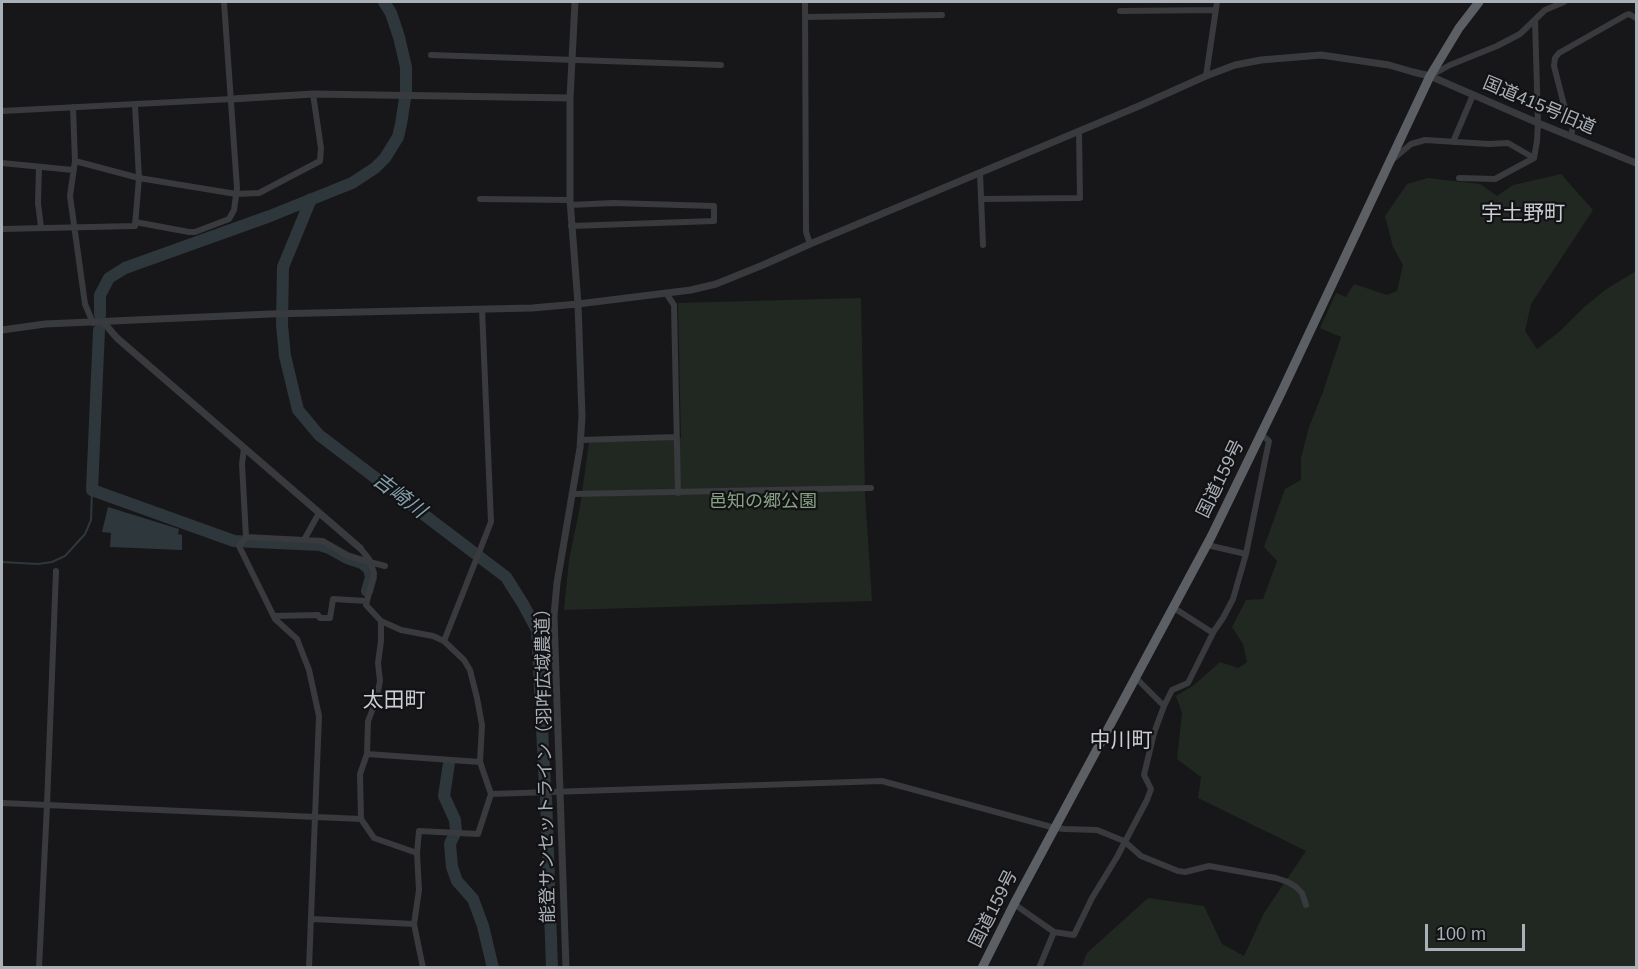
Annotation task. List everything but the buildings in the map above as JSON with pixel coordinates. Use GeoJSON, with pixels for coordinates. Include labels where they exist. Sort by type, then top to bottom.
{"type":"FeatureCollection","features":[{"type":"Feature","properties":{"kind":"highway","name":"国道159号"},"geometry":{"type":"LineString","coordinates":[[982,968],[1014,904],[1207,545],[1262,435],[1430,76],[1459,28],[1479,2]]}},
{"type":"Feature","properties":{"kind":"street"},"geometry":{"type":"LineString","coordinates":[[135,222],[195,232],[229,219],[234,210],[237,188],[224,2]]}},
{"type":"Feature","properties":{"kind":"street","name":"能登サンセットライン（羽咋広域農道）"},"geometry":{"type":"LineString","coordinates":[[566,968],[554,616],[557,583],[573,494],[582,416],[578,304],[570,202],[570,98],[575,2]]}},
{"type":"Feature","properties":{"kind":"street"},"geometry":{"type":"LineString","coordinates":[[805,2],[806,232],[810,244]]}},
{"type":"Feature","properties":{"kind":"street"},"geometry":{"type":"LineString","coordinates":[[1190,2],[1190,10]]}},
{"type":"Feature","properties":{"kind":"street"},"geometry":{"type":"LineString","coordinates":[[1206,76],[1217,2]]}},
{"type":"Feature","properties":{"kind":"street"},"geometry":{"type":"LineString","coordinates":[[1430,76],[1449,65],[1520,34],[1545,10],[1564,2]]}},
{"type":"Feature","properties":{"kind":"street"},"geometry":{"type":"LineString","coordinates":[[1120,11],[1216,10]]}},
{"type":"Feature","properties":{"kind":"street"},"geometry":{"type":"LineString","coordinates":[[1571,136],[1573,127],[1571,117],[1564,105],[1554,58],[1626,15],[1629,14],[1636,18]]}},
{"type":"Feature","properties":{"kind":"street"},"geometry":{"type":"LineString","coordinates":[[805,17],[942,15]]}},
{"type":"Feature","properties":{"kind":"street"},"geometry":{"type":"LineString","coordinates":[[1534,158],[1538,123],[1535,20]]}},
{"type":"Feature","properties":{"kind":"street"},"geometry":{"type":"LineString","coordinates":[[431,55],[721,65]]}},
{"type":"Feature","properties":{"kind":"street","name":"国道415号旧道"},"geometry":{"type":"LineString","coordinates":[[2,330],[45,324],[578,304],[716,284],[1206,76],[1235,65],[1261,60],[1321,55],[1389,65],[1430,76],[1636,163]]}},
{"type":"Feature","properties":{"kind":"street"},"geometry":{"type":"LineString","coordinates":[[75,161],[140,178],[236,194],[260,193],[320,161],[321,148],[314,94]]}},
{"type":"Feature","properties":{"kind":"street"},"geometry":{"type":"LineString","coordinates":[[2,111],[314,94],[570,98]]}},
{"type":"Feature","properties":{"kind":"street"},"geometry":{"type":"LineString","coordinates":[[1453,142],[1473,95]]}},
{"type":"Feature","properties":{"kind":"street"},"geometry":{"type":"LineString","coordinates":[[2,229],[135,226],[140,178],[135,105]]}},
{"type":"Feature","properties":{"kind":"street"},"geometry":{"type":"LineString","coordinates":[[73,107],[75,161],[70,196],[85,304],[93,323]]}},
{"type":"Feature","properties":{"kind":"street"},"geometry":{"type":"LineString","coordinates":[[981,199],[1080,198],[1079,131]]}},
{"type":"Feature","properties":{"kind":"street"},"geometry":{"type":"LineString","coordinates":[[1389,162],[1411,144],[1425,140],[1508,143],[1534,158]]}},
{"type":"Feature","properties":{"kind":"street"},"geometry":{"type":"LineString","coordinates":[[1459,178],[1495,179],[1534,158]]}},
{"type":"Feature","properties":{"kind":"street"},"geometry":{"type":"LineString","coordinates":[[2,163],[73,170]]}},
{"type":"Feature","properties":{"kind":"street"},"geometry":{"type":"LineString","coordinates":[[39,167],[38,202],[41,227]]}},
{"type":"Feature","properties":{"kind":"street"},"geometry":{"type":"LineString","coordinates":[[980,172],[983,245]]}},
{"type":"Feature","properties":{"kind":"street"},"geometry":{"type":"LineString","coordinates":[[480,199],[714,206],[714,221],[571,226]]}},
{"type":"Feature","properties":{"kind":"street"},"geometry":{"type":"LineString","coordinates":[[666,293],[674,305],[678,493]]}},
{"type":"Feature","properties":{"kind":"street"},"geometry":{"type":"LineString","coordinates":[[444,641],[491,522],[482,309]]}},
{"type":"Feature","properties":{"kind":"street"},"geometry":{"type":"LineString","coordinates":[[104,323],[117,338],[360,548],[369,560],[374,573],[366,605],[381,621],[401,630],[433,636],[444,641],[464,660],[470,670],[482,725],[480,762],[491,794],[478,834],[419,831],[417,853],[419,890],[414,924],[423,968]]}},
{"type":"Feature","properties":{"kind":"street"},"geometry":{"type":"LineString","coordinates":[[1014,904],[1054,932],[1074,935],[1092,898],[1117,857],[1147,800],[1150,789],[1144,775],[1154,733],[1164,706],[1172,690],[1188,683],[1233,599],[1246,554],[1269,441],[1262,435]]}},
{"type":"Feature","properties":{"kind":"street"},"geometry":{"type":"LineString","coordinates":[[580,440],[676,437]]}},
{"type":"Feature","properties":{"kind":"street"},"geometry":{"type":"LineString","coordinates":[[244,448],[242,464],[243,540],[239,546],[274,616],[297,639],[309,670],[319,716],[309,968]]}},
{"type":"Feature","properties":{"kind":"street"},"geometry":{"type":"LineString","coordinates":[[573,494],[871,488]]}},
{"type":"Feature","properties":{"kind":"street"},"geometry":{"type":"LineString","coordinates":[[304,540],[319,513]]}},
{"type":"Feature","properties":{"kind":"street"},"geometry":{"type":"LineString","coordinates":[[243,540],[323,541],[347,556],[385,566]]}},
{"type":"Feature","properties":{"kind":"street"},"geometry":{"type":"LineString","coordinates":[[1207,545],[1246,554]]}},
{"type":"Feature","properties":{"kind":"street"},"geometry":{"type":"LineString","coordinates":[[39,968],[56,570]]}},
{"type":"Feature","properties":{"kind":"street"},"geometry":{"type":"LineString","coordinates":[[274,616],[318,615],[320,618],[330,618],[333,599],[367,602]]}},
{"type":"Feature","properties":{"kind":"street"},"geometry":{"type":"LineString","coordinates":[[1174,608],[1213,633]]}},
{"type":"Feature","properties":{"kind":"street"},"geometry":{"type":"LineString","coordinates":[[381,621],[378,663],[380,681],[368,722],[367,754],[360,774],[361,819],[374,838],[417,853]]}},
{"type":"Feature","properties":{"kind":"street"},"geometry":{"type":"LineString","coordinates":[[1136,678],[1164,706]]}},
{"type":"Feature","properties":{"kind":"street"},"geometry":{"type":"LineString","coordinates":[[367,754],[480,762]]}},
{"type":"Feature","properties":{"kind":"street"},"geometry":{"type":"LineString","coordinates":[[491,794],[882,781],[1055,828],[1097,830],[1124,841],[1138,854],[1178,871],[1185,872],[1209,866],[1288,882],[1302,893],[1306,905]]}},
{"type":"Feature","properties":{"kind":"street"},"geometry":{"type":"LineString","coordinates":[[2,803],[361,819]]}},
{"type":"Feature","properties":{"kind":"street"},"geometry":{"type":"LineString","coordinates":[[312,919],[414,924]]}},
{"type":"Feature","properties":{"kind":"street"},"geometry":{"type":"LineString","coordinates":[[1039,968],[1054,932]]}},
{"type":"Feature","properties":{"kind":"green space"},"geometry":{"type":"Polygon","coordinates":[[[1561,174],[1593,210],[1531,304],[1525,331],[1537,349],[1605,290],[1636,271],[1636,967],[1081,968],[1087,953],[1148,898],[1204,906],[1222,944],[1244,956],[1264,913],[1306,851],[1198,798],[1201,777],[1177,759],[1182,713],[1176,696],[1194,685],[1220,662],[1238,668],[1247,662],[1243,644],[1232,627],[1246,600],[1263,599],[1277,561],[1264,547],[1285,489],[1301,480],[1301,458],[1309,427],[1341,337],[1320,328],[1336,293],[1346,297],[1354,284],[1387,295],[1397,291],[1403,265],[1393,247],[1385,216],[1407,184],[1428,178],[1480,184],[1497,196],[1513,185],[1561,174]]]}},
{"type":"Feature","properties":{"kind":"green space","name":"邑知の郷公園"},"geometry":{"type":"Polygon","coordinates":[[[861,298],[865,494],[872,601],[564,610],[569,560],[580,507],[589,442],[681,438],[678,303],[861,298]]]}},
{"type":"Feature","properties":{"kind":"shaded area"},"geometry":{"type":"Polygon","coordinates":[[[108,507],[179,529],[178,534],[182,535],[182,550],[110,547],[111,533],[102,532],[108,507]]]}},
{"type":"Feature","properties":{"kind":"waterway","name":"吉崎川"},"geometry":{"type":"LineString","coordinates":[[100,315],[100,295],[109,278],[125,268],[270,216],[352,183],[375,168],[385,158],[398,137],[406,92],[406,67],[391,13],[384,2]]}},
{"type":"Feature","properties":{"kind":"waterway","name":"吉崎川"},"geometry":{"type":"LineString","coordinates":[[311,199],[283,267],[282,325],[285,356],[298,410],[319,435],[506,577],[537,630],[545,787]]}},
{"type":"Feature","properties":{"kind":"waterway","name":"吉崎川"},"geometry":{"type":"LineString","coordinates":[[99,330],[92,490],[234,541],[320,545],[329,548],[362,563],[369,569],[371,577],[367,591]]}},
{"type":"Feature","properties":{"kind":"waterway"},"geometry":{"type":"LineString","coordinates":[[2,562],[38,564],[52,562],[65,556],[85,534],[91,520],[92,490]]}},
{"type":"Feature","properties":{"kind":"waterway","name":"吉崎川"},"geometry":{"type":"LineString","coordinates":[[449,763],[444,796],[455,820],[456,831],[450,844],[452,867],[457,881],[473,899],[483,926],[493,968]]}},
{"type":"Feature","properties":{"kind":"waterway","name":"吉崎川"},"geometry":{"type":"LineString","coordinates":[[546,798],[552,968]]}},
{"type":"Feature","properties":{"kind":"district","name":"宇土野町"},"geometry":{"type":"Point","coordinates":[1523,214]}},
{"type":"Feature","properties":{"kind":"district","name":"太田町"},"geometry":{"type":"Point","coordinates":[394,701]}},
{"type":"Feature","properties":{"kind":"district","name":"中川町"},"geometry":{"type":"Point","coordinates":[1121,741]}}]}
